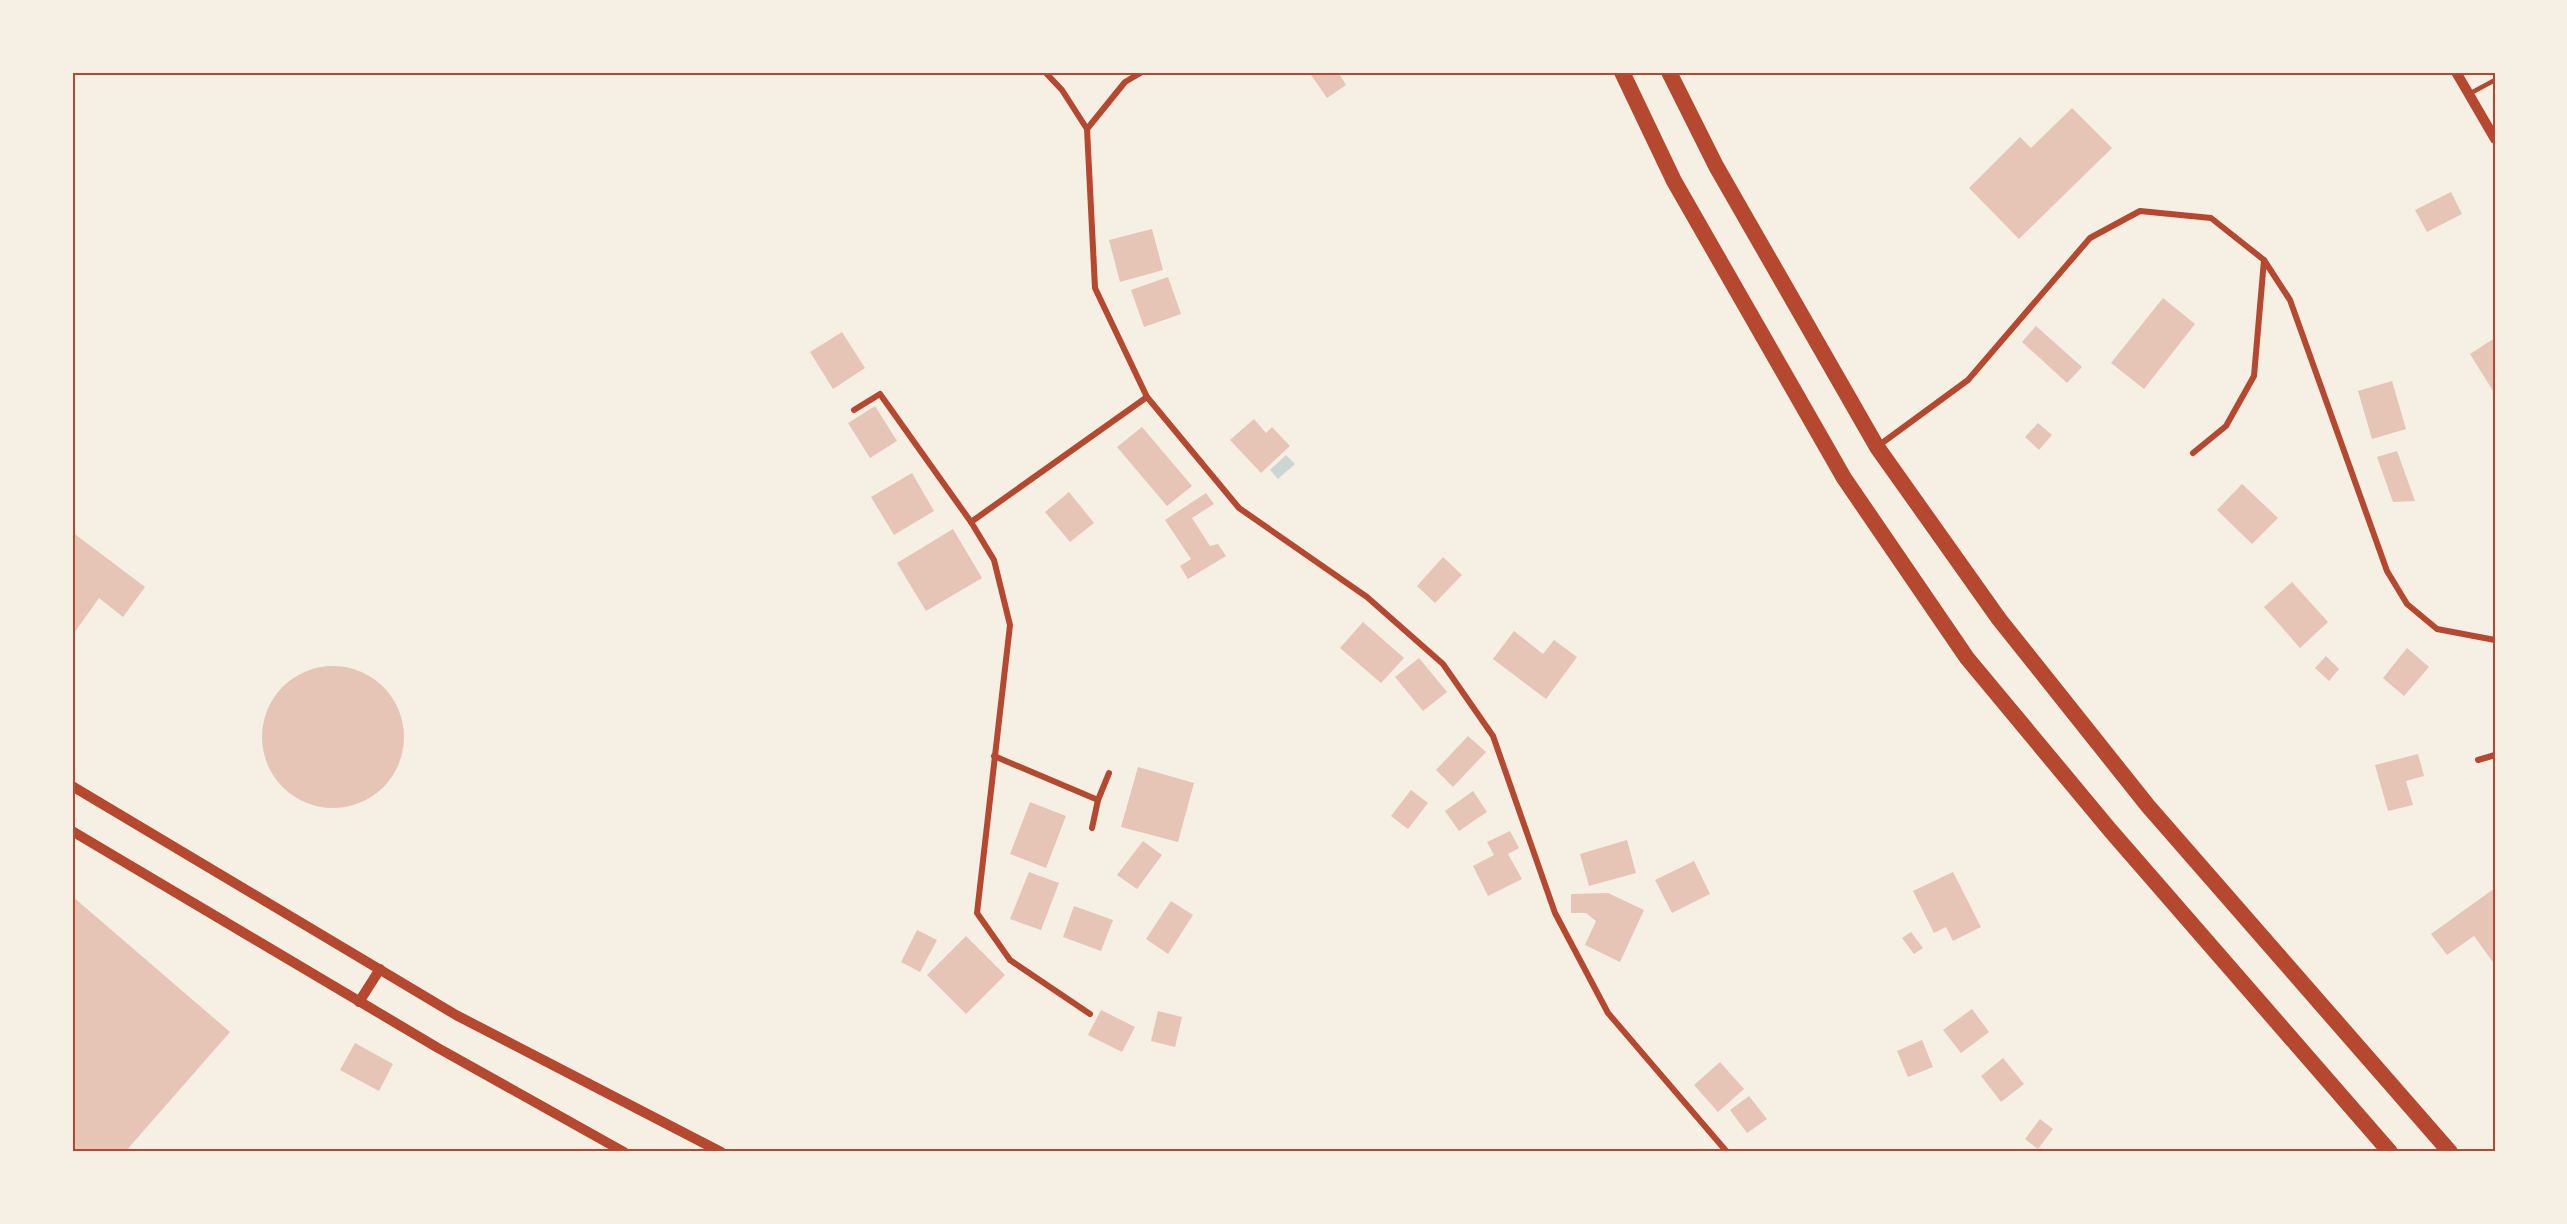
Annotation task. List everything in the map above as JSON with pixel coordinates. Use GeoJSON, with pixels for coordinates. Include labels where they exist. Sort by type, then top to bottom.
{"type":"FeatureCollection","features":[{"type":"Feature","properties":{"kind":"highway"},"geometry":{"type":"LineString","coordinates":[[1622,72],[1674,181],[1844,478],[1967,658],[2110,830],[2390,1152]]}},
{"type":"Feature","properties":{"kind":"highway"},"geometry":{"type":"LineString","coordinates":[[1669,72],[1716,166],[1877,447],[1999,618],[2148,806],[2450,1152]]}},
{"type":"Feature","properties":{"kind":"street"},"geometry":{"type":"LineString","coordinates":[[1045,72],[1062,90],[1087,129],[1095,288],[1148,397],[1239,508],[1367,597],[1443,664],[1493,736],[1555,913],[1608,1013],[1727,1152]]}},
{"type":"Feature","properties":{"kind":"street"},"geometry":{"type":"LineString","coordinates":[[1087,129],[1125,82],[1142,72]]}},
{"type":"Feature","properties":{"kind":"street"},"geometry":{"type":"LineString","coordinates":[[2456,72],[2495,139]]}},
{"type":"Feature","properties":{"kind":"street"},"geometry":{"type":"LineString","coordinates":[[1877,447],[1968,380],[2090,238],[2140,211],[2211,218],[2264,260],[2290,300],[2387,571],[2407,604],[2437,629],[2495,640]]}},
{"type":"Feature","properties":{"kind":"street"},"geometry":{"type":"LineString","coordinates":[[2193,453],[2226,426],[2254,376],[2264,260]]}},
{"type":"Feature","properties":{"kind":"street"},"geometry":{"type":"LineString","coordinates":[[854,410],[880,394],[971,522],[994,560],[1010,625],[977,913],[1010,960],[1090,1014]]}},
{"type":"Feature","properties":{"kind":"street"},"geometry":{"type":"LineString","coordinates":[[971,522],[1148,397]]}},
{"type":"Feature","properties":{"kind":"street"},"geometry":{"type":"LineString","coordinates":[[994,756],[1098,800]]}},
{"type":"Feature","properties":{"kind":"street"},"geometry":{"type":"LineString","coordinates":[[2478,760],[2495,756]]}},
{"type":"Feature","properties":{"kind":"street"},"geometry":{"type":"LineString","coordinates":[[1092,828],[1098,800],[1109,772]]}},
{"type":"Feature","properties":{"kind":"street"},"geometry":{"type":"LineString","coordinates":[[72,786],[456,1015],[721,1152]]}},
{"type":"Feature","properties":{"kind":"street"},"geometry":{"type":"LineString","coordinates":[[72,831],[359,1002],[624,1152]]}},
{"type":"Feature","properties":{"kind":"street"},"geometry":{"type":"LineString","coordinates":[[359,1002],[380,969]]}},
{"type":"Feature","properties":{"kind":"lane"},"geometry":{"type":"LineString","coordinates":[[2469,94],[2495,80]]}},
{"type":"Feature","properties":{"kind":"shaded area"},"geometry":{"type":"Polygon","coordinates":[[[1286,455],[1295,464],[1278,479],[1270,470],[1286,455]]]}},
{"type":"Feature","properties":{"kind":"building"},"geometry":{"type":"Polygon","coordinates":[[[1309,72],[1338,72],[1346,85],[1327,98],[1309,72]]]}},
{"type":"Feature","properties":{"kind":"building"},"geometry":{"type":"Polygon","coordinates":[[[2072,108],[2112,148],[2019,239],[1969,188],[2020,137],[2031,148],[2072,108]]]}},
{"type":"Feature","properties":{"kind":"building"},"geometry":{"type":"Polygon","coordinates":[[[2451,192],[2462,214],[2427,232],[2415,210],[2451,192]]]}},
{"type":"Feature","properties":{"kind":"building"},"geometry":{"type":"Polygon","coordinates":[[[1152,229],[1163,270],[1120,282],[1109,240],[1152,229]]]}},
{"type":"Feature","properties":{"kind":"building"},"geometry":{"type":"Polygon","coordinates":[[[1168,277],[1181,314],[1144,327],[1131,290],[1168,277]]]}},
{"type":"Feature","properties":{"kind":"building"},"geometry":{"type":"Polygon","coordinates":[[[2163,298],[2195,324],[2144,389],[2111,363],[2163,298]]]}},
{"type":"Feature","properties":{"kind":"building"},"geometry":{"type":"Polygon","coordinates":[[[2036,326],[2082,367],[2067,383],[2022,342],[2036,326]]]}},
{"type":"Feature","properties":{"kind":"building"},"geometry":{"type":"Polygon","coordinates":[[[842,332],[865,368],[833,389],[810,352],[842,332]]]}},
{"type":"Feature","properties":{"kind":"building"},"geometry":{"type":"Polygon","coordinates":[[[2495,338],[2495,394],[2470,354],[2495,338]]]}},
{"type":"Feature","properties":{"kind":"building"},"geometry":{"type":"Polygon","coordinates":[[[2392,381],[2406,429],[2372,439],[2358,391],[2392,381]]]}},
{"type":"Feature","properties":{"kind":"building"},"geometry":{"type":"Polygon","coordinates":[[[875,406],[897,441],[870,458],[848,423],[875,406]]]}},
{"type":"Feature","properties":{"kind":"building"},"geometry":{"type":"Polygon","coordinates":[[[1254,419],[1266,433],[1272,427],[1290,446],[1261,473],[1230,440],[1254,419]]]}},
{"type":"Feature","properties":{"kind":"building"},"geometry":{"type":"Polygon","coordinates":[[[2038,423],[2052,435],[2039,450],[2025,437],[2038,423]]]}},
{"type":"Feature","properties":{"kind":"building"},"geometry":{"type":"Polygon","coordinates":[[[1142,427],[1192,486],[1167,506],[1117,447],[1142,427]]]}},
{"type":"Feature","properties":{"kind":"building"},"geometry":{"type":"Polygon","coordinates":[[[2397,451],[2415,501],[2393,502],[2377,457],[2397,451]]]}},
{"type":"Feature","properties":{"kind":"building"},"geometry":{"type":"Polygon","coordinates":[[[912,473],[934,511],[894,535],[871,497],[912,473]]]}},
{"type":"Feature","properties":{"kind":"building"},"geometry":{"type":"Polygon","coordinates":[[[2242,484],[2278,518],[2252,544],[2217,510],[2242,484]]]}},
{"type":"Feature","properties":{"kind":"building"},"geometry":{"type":"Polygon","coordinates":[[[1069,492],[1094,523],[1070,542],[1045,512],[1069,492]]]}},
{"type":"Feature","properties":{"kind":"building"},"geometry":{"type":"Polygon","coordinates":[[[1206,493],[1214,504],[1192,518],[1210,546],[1218,544],[1226,556],[1188,579],[1180,566],[1191,559],[1165,520],[1206,493]]]}},
{"type":"Feature","properties":{"kind":"building"},"geometry":{"type":"Polygon","coordinates":[[[953,529],[982,578],[926,611],[897,563],[953,529]]]}},
{"type":"Feature","properties":{"kind":"building"},"geometry":{"type":"Polygon","coordinates":[[[72,532],[145,587],[123,617],[99,598],[72,636],[72,532]]]}},
{"type":"Feature","properties":{"kind":"building"},"geometry":{"type":"Polygon","coordinates":[[[1443,557],[1462,575],[1435,603],[1417,586],[1443,557]]]}},
{"type":"Feature","properties":{"kind":"building"},"geometry":{"type":"Polygon","coordinates":[[[2292,582],[2328,622],[2300,648],[2264,607],[2292,582]]]}},
{"type":"Feature","properties":{"kind":"building"},"geometry":{"type":"Polygon","coordinates":[[[1363,622],[1404,658],[1381,683],[1340,648],[1363,622]]]}},
{"type":"Feature","properties":{"kind":"building"},"geometry":{"type":"Polygon","coordinates":[[[1514,631],[1543,654],[1554,640],[1577,657],[1546,699],[1493,659],[1514,631]]]}},
{"type":"Feature","properties":{"kind":"building"},"geometry":{"type":"Polygon","coordinates":[[[2407,648],[2429,667],[2404,696],[2383,678],[2407,648]]]}},
{"type":"Feature","properties":{"kind":"building"},"geometry":{"type":"Polygon","coordinates":[[[2326,656],[2339,669],[2329,681],[2315,668],[2326,656]]]}},
{"type":"Feature","properties":{"kind":"building"},"geometry":{"type":"Polygon","coordinates":[[[1419,658],[1447,692],[1423,711],[1395,677],[1419,658]]]}},
{"type":"Feature","properties":{"kind":"building"},"geometry":{"type":"Polygon","coordinates":[[[333,666],[360,671],[383,687],[399,710],[404,737],[399,764],[383,787],[360,803],[333,808],[306,803],[283,787],[267,764],[262,737],[267,710],[283,687],[306,671],[333,666]]]}},
{"type":"Feature","properties":{"kind":"building"},"geometry":{"type":"Polygon","coordinates":[[[1468,736],[1486,752],[1453,787],[1436,770],[1468,736]]]}},
{"type":"Feature","properties":{"kind":"building"},"geometry":{"type":"Polygon","coordinates":[[[2418,754],[2424,776],[2406,781],[2413,805],[2388,811],[2375,765],[2418,754]]]}},
{"type":"Feature","properties":{"kind":"building"},"geometry":{"type":"Polygon","coordinates":[[[1138,767],[1194,783],[1178,842],[1121,827],[1138,767]]]}},
{"type":"Feature","properties":{"kind":"building"},"geometry":{"type":"Polygon","coordinates":[[[1411,790],[1428,803],[1408,829],[1391,816],[1411,790]]]}},
{"type":"Feature","properties":{"kind":"building"},"geometry":{"type":"Polygon","coordinates":[[[1473,791],[1487,812],[1459,831],[1445,811],[1473,791]]]}},
{"type":"Feature","properties":{"kind":"building"},"geometry":{"type":"Polygon","coordinates":[[[1030,802],[1066,816],[1046,868],[1010,854],[1030,802]]]}},
{"type":"Feature","properties":{"kind":"building"},"geometry":{"type":"Polygon","coordinates":[[[1510,831],[1519,848],[1508,854],[1522,879],[1488,896],[1473,866],[1494,855],[1487,842],[1510,831]]]}},
{"type":"Feature","properties":{"kind":"building"},"geometry":{"type":"Polygon","coordinates":[[[1627,840],[1636,873],[1589,886],[1580,854],[1627,840]]]}},
{"type":"Feature","properties":{"kind":"building"},"geometry":{"type":"Polygon","coordinates":[[[1143,841],[1162,855],[1137,889],[1117,875],[1143,841]]]}},
{"type":"Feature","properties":{"kind":"building"},"geometry":{"type":"Polygon","coordinates":[[[1694,861],[1710,894],[1672,913],[1655,880],[1694,861]]]}},
{"type":"Feature","properties":{"kind":"building"},"geometry":{"type":"Polygon","coordinates":[[[1029,872],[1059,883],[1041,930],[1010,919],[1029,872]]]}},
{"type":"Feature","properties":{"kind":"building"},"geometry":{"type":"Polygon","coordinates":[[[1953,872],[1981,927],[1953,941],[1946,927],[1934,933],[1913,891],[1953,872]]]}},
{"type":"Feature","properties":{"kind":"building"},"geometry":{"type":"Polygon","coordinates":[[[2495,888],[2495,965],[2474,936],[2447,955],[2431,934],[2495,888]]]}},
{"type":"Feature","properties":{"kind":"building"},"geometry":{"type":"Polygon","coordinates":[[[1608,893],[1644,910],[1620,962],[1585,945],[1596,921],[1586,913],[1571,913],[1571,894],[1608,893]]]}},
{"type":"Feature","properties":{"kind":"building"},"geometry":{"type":"Polygon","coordinates":[[[72,896],[230,1032],[125,1152],[72,1152],[72,896]]]}},
{"type":"Feature","properties":{"kind":"building"},"geometry":{"type":"Polygon","coordinates":[[[1171,901],[1193,915],[1168,954],[1146,939],[1171,901]]]}},
{"type":"Feature","properties":{"kind":"building"},"geometry":{"type":"Polygon","coordinates":[[[1074,906],[1113,920],[1101,951],[1063,937],[1074,906]]]}},
{"type":"Feature","properties":{"kind":"building"},"geometry":{"type":"Polygon","coordinates":[[[917,930],[937,940],[920,972],[901,962],[917,930]]]}},
{"type":"Feature","properties":{"kind":"building"},"geometry":{"type":"Polygon","coordinates":[[[1911,932],[1923,948],[1914,954],[1902,938],[1911,932]]]}},
{"type":"Feature","properties":{"kind":"building"},"geometry":{"type":"Polygon","coordinates":[[[966,936],[1005,975],[966,1014],[927,975],[966,936]]]}},
{"type":"Feature","properties":{"kind":"building"},"geometry":{"type":"Polygon","coordinates":[[[1972,1009],[1989,1032],[1961,1053],[1943,1030],[1972,1009]]]}},
{"type":"Feature","properties":{"kind":"building"},"geometry":{"type":"Polygon","coordinates":[[[1101,1010],[1135,1027],[1122,1052],[1088,1035],[1101,1010]]]}},
{"type":"Feature","properties":{"kind":"building"},"geometry":{"type":"Polygon","coordinates":[[[1158,1011],[1182,1017],[1175,1047],[1151,1041],[1158,1011]]]}},
{"type":"Feature","properties":{"kind":"building"},"geometry":{"type":"Polygon","coordinates":[[[1922,1040],[1933,1067],[1908,1077],[1897,1051],[1922,1040]]]}},
{"type":"Feature","properties":{"kind":"building"},"geometry":{"type":"Polygon","coordinates":[[[355,1043],[393,1064],[379,1091],[340,1070],[355,1043]]]}},
{"type":"Feature","properties":{"kind":"building"},"geometry":{"type":"Polygon","coordinates":[[[2003,1058],[2024,1084],[2001,1102],[1981,1076],[2003,1058]]]}},
{"type":"Feature","properties":{"kind":"building"},"geometry":{"type":"Polygon","coordinates":[[[1720,1062],[1744,1089],[1718,1112],[1694,1085],[1720,1062]]]}},
{"type":"Feature","properties":{"kind":"building"},"geometry":{"type":"Polygon","coordinates":[[[1749,1096],[1767,1119],[1747,1133],[1730,1110],[1749,1096]]]}},
{"type":"Feature","properties":{"kind":"building"},"geometry":{"type":"Polygon","coordinates":[[[2040,1119],[2053,1129],[2038,1149],[2025,1139],[2040,1119]]]}}]}
